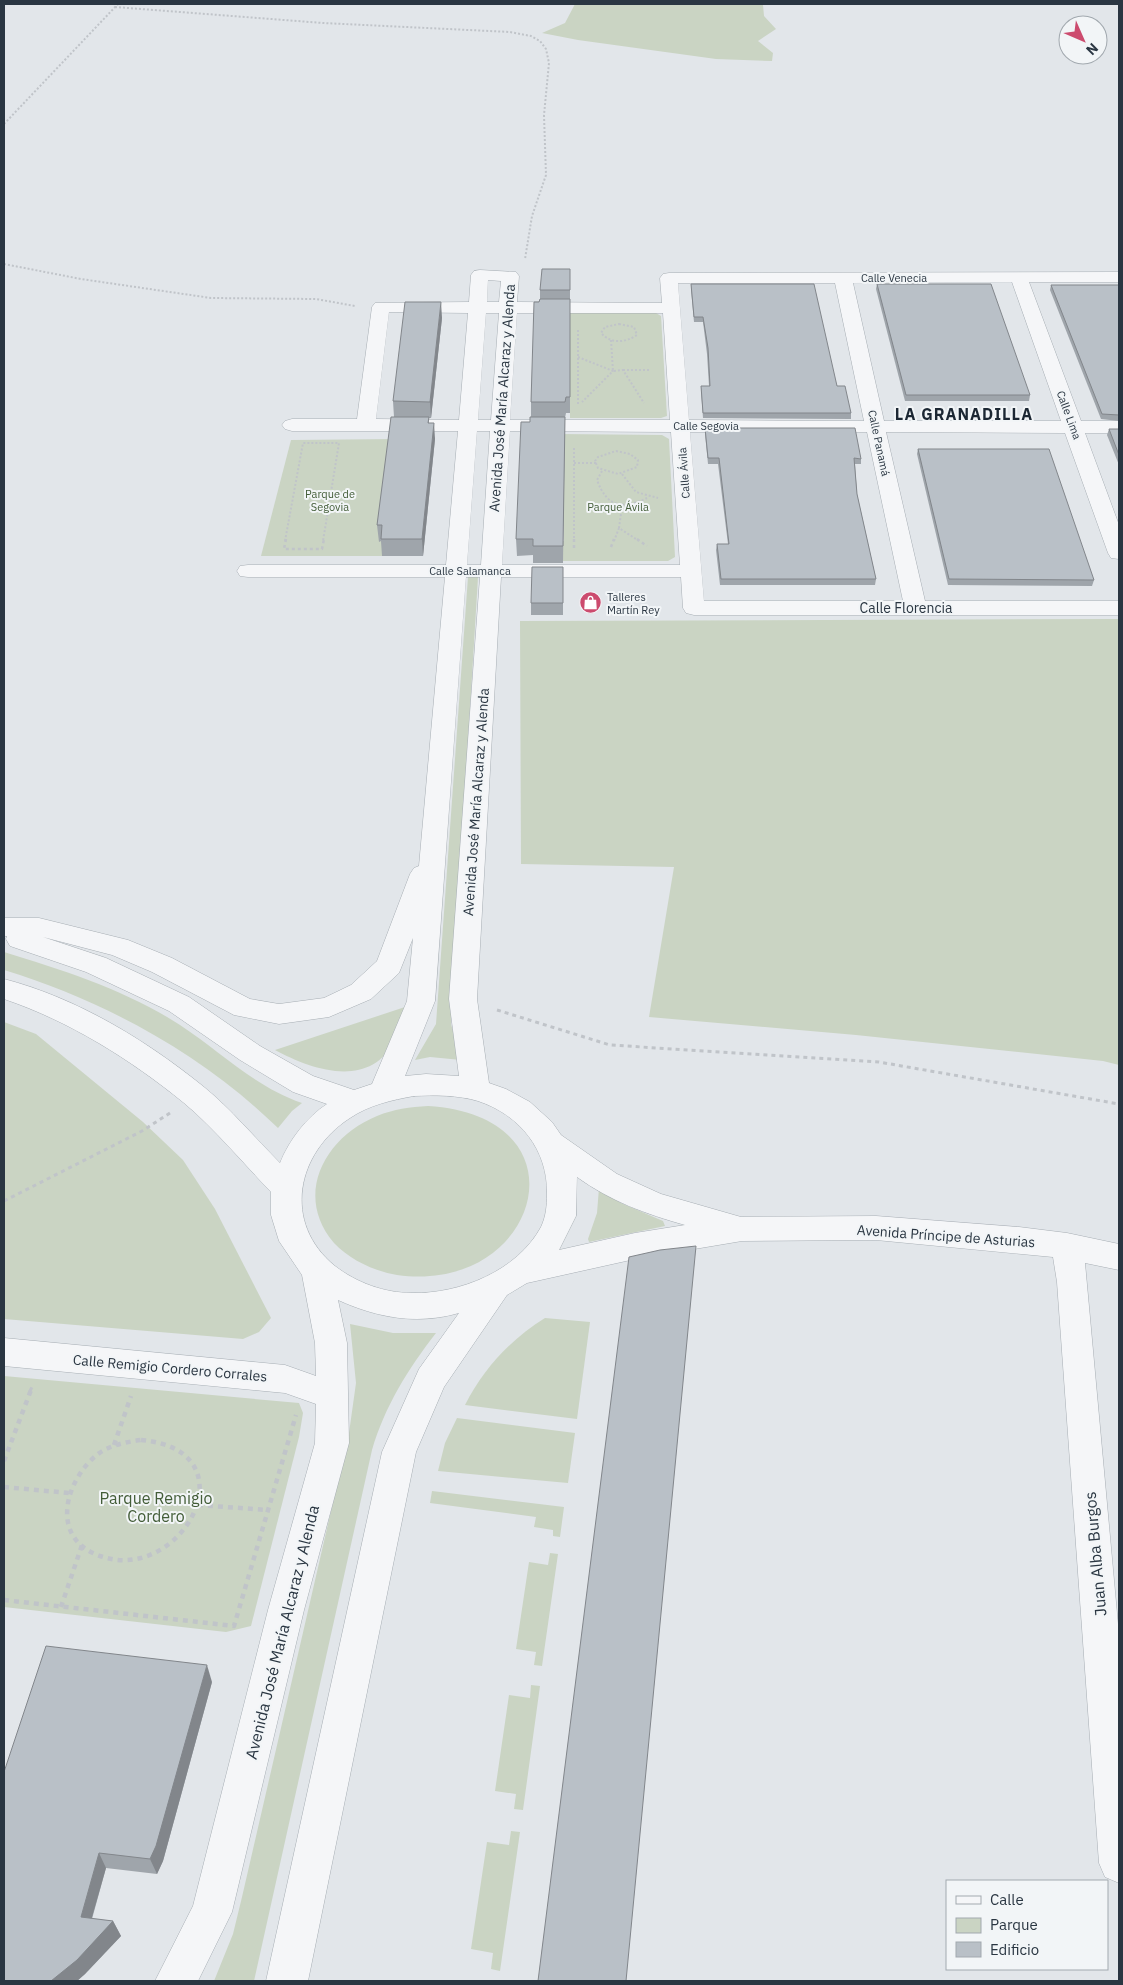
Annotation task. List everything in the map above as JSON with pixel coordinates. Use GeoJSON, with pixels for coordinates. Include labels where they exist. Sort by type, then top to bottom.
{"type":"FeatureCollection","features":[{"type":"Feature","properties":{"kind":"street","name":"Avenida José María Alcaraz y Alenda"},"geometry":{"type":"LineString","coordinates":[[384,1091],[422,1001],[480,275],[510,276],[463,999],[474,1089]]}},
{"type":"Feature","properties":{"kind":"street","name":"Calle Venecia"},"geometry":{"type":"LineString","coordinates":[[668,278],[1119,277]]}},
{"type":"Feature","properties":{"kind":"street","name":"Calle Ávila"},"geometry":{"type":"LineString","coordinates":[[668,278],[681,418],[694,608]]}},
{"type":"Feature","properties":{"kind":"street","name":"Calle Panamá"},"geometry":{"type":"LineString","coordinates":[[843,278],[915,608]]}},
{"type":"Feature","properties":{"kind":"street","name":"Calle Lima"},"geometry":{"type":"LineString","coordinates":[[1020,278],[1119,553]]}},
{"type":"Feature","properties":{"kind":"street"},"geometry":{"type":"LineString","coordinates":[[366,425],[381,307],[671,308]]}},
{"type":"Feature","properties":{"kind":"street","name":"Calle Segovia"},"geometry":{"type":"LineString","coordinates":[[292,425],[501,425],[681,418],[875,426],[1119,427]]}},
{"type":"Feature","properties":{"kind":"street","name":"Calle Salamanca"},"geometry":{"type":"LineString","coordinates":[[248,571],[691,571]]}},
{"type":"Feature","properties":{"kind":"street","name":"Calle Florencia"},"geometry":{"type":"LineString","coordinates":[[694,608],[1119,608]]}},
{"type":"Feature","properties":{"kind":"street","name":"Avenida José María Alcaraz y Alenda"},"geometry":{"type":"LineString","coordinates":[[4,927],[39,927],[119,947],[162,965],[244,1008],[279,1014],[329,1007],[361,992],[388,966],[434,844]]}},
{"type":"Feature","properties":{"kind":"street"},"geometry":{"type":"LineString","coordinates":[[4,934],[96,965],[171,1000],[250,1053],[303,1084],[355,1102]]}},
{"type":"Feature","properties":{"kind":"street"},"geometry":{"type":"LineString","coordinates":[[4,989],[52,1006],[123,1045],[195,1096],[285,1187]]}},
{"type":"Feature","properties":{"kind":"street"},"geometry":{"type":"LineString","coordinates":[[287,1981],[399,1452],[431,1379],[508,1280],[540,1253],[560,1218],[564,1179],[552,1144],[533,1120],[506,1102],[474,1089],[445,1084],[414,1085],[384,1091],[355,1102],[322,1124],[297,1153],[285,1187],[285,1218],[296,1246],[317,1272]]}},
{"type":"Feature","properties":{"kind":"street","name":"Avenida Príncipe de Asturias"},"geometry":{"type":"LineString","coordinates":[[552,1144],[606,1182],[653,1204],[742,1229]]}},
{"type":"Feature","properties":{"kind":"street","name":"Avenida Príncipe de Asturias"},"geometry":{"type":"LineString","coordinates":[[317,1272],[355,1295],[401,1306],[450,1304],[508,1280],[635,1246],[742,1229],[876,1228],[1067,1246],[1119,1257]]}},
{"type":"Feature","properties":{"kind":"street","name":"Juan Alba Burgos"},"geometry":{"type":"LineString","coordinates":[[1067,1246],[1073,1282],[1119,1863]]}},
{"type":"Feature","properties":{"kind":"street","name":"Avenida José María Alcaraz y Alenda"},"geometry":{"type":"LineString","coordinates":[[176,1981],[212,1912],[286,1610],[332,1443],[331,1343],[317,1272]]}},
{"type":"Feature","properties":{"kind":"street","name":"Calle Remigio Cordero Corrales"},"geometry":{"type":"LineString","coordinates":[[4,1352],[285,1379],[333,1396]]}},
{"type":"Feature","properties":{"kind":"path"},"geometry":{"type":"LineString","coordinates":[[4,124],[118,4]]}},
{"type":"Feature","properties":{"kind":"path"},"geometry":{"type":"LineString","coordinates":[[115,7],[314,22],[510,32],[528,35],[538,40],[546,49],[548,74],[543,107],[545,180],[531,221],[529,250],[521,267],[510,276]]}},
{"type":"Feature","properties":{"kind":"path"},"geometry":{"type":"LineString","coordinates":[[4,264],[33,268],[81,279],[202,297],[316,299],[357,306],[381,307]]}},
{"type":"Feature","properties":{"kind":"path"},"geometry":{"type":"LineString","coordinates":[[578,326],[578,406],[613,371],[611,340]]}},
{"type":"Feature","properties":{"kind":"path"},"geometry":{"type":"LineString","coordinates":[[578,356],[613,371],[623,370],[651,414],[659,411],[681,418]]}},
{"type":"Feature","properties":{"kind":"path"},"geometry":{"type":"LineString","coordinates":[[339,443],[322,549],[284,549],[303,444],[339,443]]}},
{"type":"Feature","properties":{"kind":"path"},"geometry":{"type":"LineString","coordinates":[[574,446],[574,557]]}},
{"type":"Feature","properties":{"kind":"path"},"geometry":{"type":"LineString","coordinates":[[608,452],[623,452],[634,456],[638,460],[637,467],[622,474],[602,471],[596,463],[598,457],[608,452]]}},
{"type":"Feature","properties":{"kind":"path"},"geometry":{"type":"LineString","coordinates":[[574,463],[596,463]]}},
{"type":"Feature","properties":{"kind":"path"},"geometry":{"type":"LineString","coordinates":[[602,471],[597,480],[601,492],[614,503],[622,506],[632,505],[647,498],[686,497]]}},
{"type":"Feature","properties":{"kind":"path"},"geometry":{"type":"LineString","coordinates":[[622,474],[632,489],[647,498]]}},
{"type":"Feature","properties":{"kind":"path"},"geometry":{"type":"LineString","coordinates":[[610,550],[619,528],[622,506]]}},
{"type":"Feature","properties":{"kind":"path"},"geometry":{"type":"LineString","coordinates":[[619,528],[648,547]]}},
{"type":"Feature","properties":{"kind":"path"},"geometry":{"type":"LineString","coordinates":[[463,999],[610,1045],[879,1062],[1119,1104]]}},
{"type":"Feature","properties":{"kind":"path"},"geometry":{"type":"LineString","coordinates":[[4,1201],[142,1131],[195,1096]]}},
{"type":"Feature","properties":{"kind":"path"},"geometry":{"type":"LineString","coordinates":[[4,1461],[32,1386],[42,1387]]}},
{"type":"Feature","properties":{"kind":"path"},"geometry":{"type":"LineString","coordinates":[[121,1395],[141,1397]]}},
{"type":"Feature","properties":{"kind":"path"},"geometry":{"type":"LineString","coordinates":[[114,1446],[131,1396]]}},
{"type":"Feature","properties":{"kind":"path"},"geometry":{"type":"LineString","coordinates":[[4,1600],[234,1626],[296,1412],[287,1411]]}},
{"type":"Feature","properties":{"kind":"path"},"geometry":{"type":"LineString","coordinates":[[141,1440],[161,1442],[180,1451],[193,1465],[200,1484],[198,1505],[190,1524],[175,1541],[155,1553],[133,1560],[111,1560],[91,1553],[76,1541],[68,1524],[66,1504],[71,1485],[83,1467],[99,1453],[114,1446],[141,1440]]}},
{"type":"Feature","properties":{"kind":"path"},"geometry":{"type":"LineString","coordinates":[[4,1487],[69,1493]]}},
{"type":"Feature","properties":{"kind":"path"},"geometry":{"type":"LineString","coordinates":[[198,1505],[268,1510]]}},
{"type":"Feature","properties":{"kind":"path"},"geometry":{"type":"LineString","coordinates":[[61,1607],[82,1545]]}},
{"type":"Feature","properties":{"kind":"green space"},"geometry":{"type":"Polygon","coordinates":[[[575,4],[765,4],[763,5],[764,16],[776,29],[758,41],[773,53],[772,61],[716,59],[578,40],[542,33],[565,23],[575,4]]]}},
{"type":"Feature","properties":{"kind":"green space"},"geometry":{"type":"Polygon","coordinates":[[[570,313],[656,313],[661,316],[667,416],[661,418],[570,418],[570,313]]]}},
{"type":"Feature","properties":{"kind":"green space","name":"Parque Ávila"},"geometry":{"type":"Polygon","coordinates":[[[559,434],[662,435],[669,439],[675,557],[668,561],[558,561],[558,541],[564,541],[559,434]]]}},
{"type":"Feature","properties":{"kind":"green space","name":"Parque de Segovia"},"geometry":{"type":"Polygon","coordinates":[[[397,439],[382,556],[261,556],[291,440],[397,439]]]}},
{"type":"Feature","properties":{"kind":"green space"},"geometry":{"type":"Polygon","coordinates":[[[468,577],[478,577],[451,1024],[461,1060],[430,1057],[415,1060],[436,1024],[468,577]]]}},
{"type":"Feature","properties":{"kind":"green space"},"geometry":{"type":"Polygon","coordinates":[[[1119,619],[1119,1065],[1103,1061],[856,1035],[649,1017],[674,867],[521,864],[520,621],[1119,619]]]}},
{"type":"Feature","properties":{"kind":"green space"},"geometry":{"type":"Polygon","coordinates":[[[4,952],[95,982],[139,1002],[180,1025],[269,1088],[302,1103],[292,1111],[278,1128],[249,1101],[217,1076],[150,1033],[79,997],[4,970],[4,952]]]}},
{"type":"Feature","properties":{"kind":"green space"},"geometry":{"type":"Polygon","coordinates":[[[405,1007],[395,1040],[384,1056],[371,1065],[356,1070],[323,1069],[306,1064],[275,1050],[405,1007]]]}},
{"type":"Feature","properties":{"kind":"green space"},"geometry":{"type":"Polygon","coordinates":[[[4,1022],[36,1034],[143,1122],[183,1160],[215,1209],[271,1318],[259,1332],[243,1339],[4,1319],[4,1022]]]}},
{"type":"Feature","properties":{"kind":"green space"},"geometry":{"type":"Polygon","coordinates":[[[428,1106],[480,1117],[512,1139],[528,1169],[527,1202],[512,1233],[485,1258],[446,1274],[397,1275],[380,1271],[347,1255],[334,1243],[322,1225],[316,1206],[316,1187],[321,1169],[330,1153],[343,1138],[359,1126],[377,1116],[390,1112],[428,1106]]]}},
{"type":"Feature","properties":{"kind":"green space"},"geometry":{"type":"Polygon","coordinates":[[[599,1188],[621,1203],[663,1221],[665,1226],[589,1242],[588,1239],[597,1213],[599,1188]]]}},
{"type":"Feature","properties":{"kind":"green space"},"geometry":{"type":"Polygon","coordinates":[[[545,1318],[590,1322],[577,1419],[465,1405],[489,1367],[509,1345],[545,1318]]]}},
{"type":"Feature","properties":{"kind":"green space"},"geometry":{"type":"Polygon","coordinates":[[[350,1324],[393,1333],[436,1333],[398,1388],[377,1434],[372,1450],[254,1981],[214,1981],[233,1934],[349,1433],[356,1383],[350,1324]]]}},
{"type":"Feature","properties":{"kind":"green space","name":"Parque Remigio Cordero"},"geometry":{"type":"Polygon","coordinates":[[[4,1376],[299,1403],[303,1413],[299,1437],[251,1626],[226,1632],[4,1607],[4,1376]]]}},
{"type":"Feature","properties":{"kind":"green space"},"geometry":{"type":"Polygon","coordinates":[[[457,1418],[575,1433],[568,1483],[438,1471],[445,1443],[457,1418]]]}},
{"type":"Feature","properties":{"kind":"green space"},"geometry":{"type":"Polygon","coordinates":[[[432,1491],[564,1507],[560,1537],[553,1536],[553,1530],[534,1527],[536,1517],[430,1503],[432,1491]]]}},
{"type":"Feature","properties":{"kind":"green space"},"geometry":{"type":"Polygon","coordinates":[[[550,1553],[558,1554],[542,1666],[534,1665],[536,1652],[516,1649],[529,1562],[548,1565],[550,1553]]]}},
{"type":"Feature","properties":{"kind":"green space"},"geometry":{"type":"Polygon","coordinates":[[[531,1685],[540,1686],[523,1810],[514,1809],[516,1794],[495,1791],[509,1695],[530,1698],[531,1685]]]}},
{"type":"Feature","properties":{"kind":"green space"},"geometry":{"type":"Polygon","coordinates":[[[511,1831],[520,1832],[500,1971],[491,1969],[493,1953],[471,1949],[487,1842],[509,1845],[511,1831]]]}},
{"type":"Feature","properties":{"kind":"building"},"geometry":{"type":"Polygon","coordinates":[[[542,269],[570,269],[570,290],[540,290],[542,269]]]}},
{"type":"Feature","properties":{"kind":"building"},"geometry":{"type":"Polygon","coordinates":[[[691,284],[814,284],[837,386],[845,386],[851,413],[703,413],[701,386],[710,386],[708,348],[703,317],[694,317],[691,284]]]}},
{"type":"Feature","properties":{"kind":"building"},"geometry":{"type":"Polygon","coordinates":[[[877,284],[991,284],[1030,395],[906,395],[877,284]]]}},
{"type":"Feature","properties":{"kind":"building"},"geometry":{"type":"Polygon","coordinates":[[[1051,285],[1119,285],[1119,415],[1102,414],[1051,285]]]}},
{"type":"Feature","properties":{"kind":"building"},"geometry":{"type":"Polygon","coordinates":[[[540,299],[570,299],[570,397],[566,397],[565,402],[531,402],[534,302],[539,302],[540,299]]]}},
{"type":"Feature","properties":{"kind":"building"},"geometry":{"type":"Polygon","coordinates":[[[405,302],[441,302],[430,402],[393,401],[405,302]]]}},
{"type":"Feature","properties":{"kind":"building"},"geometry":{"type":"Polygon","coordinates":[[[391,417],[429,417],[428,423],[434,423],[422,539],[381,539],[382,525],[377,525],[391,417]]]}},
{"type":"Feature","properties":{"kind":"building"},"geometry":{"type":"Polygon","coordinates":[[[530,417],[565,417],[563,546],[533,546],[533,539],[516,539],[521,422],[530,422],[530,417]]]}},
{"type":"Feature","properties":{"kind":"building"},"geometry":{"type":"Polygon","coordinates":[[[705,428],[855,428],[861,459],[854,458],[857,494],[876,579],[721,579],[717,544],[729,544],[719,458],[708,458],[705,428]]]}},
{"type":"Feature","properties":{"kind":"building"},"geometry":{"type":"Polygon","coordinates":[[[1109,429],[1119,429],[1119,455],[1109,429]]]}},
{"type":"Feature","properties":{"kind":"building"},"geometry":{"type":"Polygon","coordinates":[[[918,449],[1049,449],[1094,580],[949,579],[918,449]]]}},
{"type":"Feature","properties":{"kind":"building"},"geometry":{"type":"Polygon","coordinates":[[[532,567],[563,567],[563,603],[531,603],[532,567]]]}},
{"type":"Feature","properties":{"kind":"building"},"geometry":{"type":"Polygon","coordinates":[[[696,1246],[626,1981],[538,1981],[629,1257],[660,1250],[696,1246]]]}},
{"type":"Feature","properties":{"kind":"building"},"geometry":{"type":"Polygon","coordinates":[[[46,1646],[207,1665],[156,1846],[150,1859],[99,1853],[81,1917],[113,1921],[77,1960],[51,1981],[4,1981],[4,1772],[46,1646]]]}},
{"type":"Feature","properties":{"kind":"place","name":"Talleres Martín Rey"},"geometry":{"type":"Point","coordinates":[591,603]}},
{"type":"Feature","properties":{"kind":"district","name":"LA GRANADILLA"},"geometry":{"type":"Point","coordinates":[964,414]}}]}
